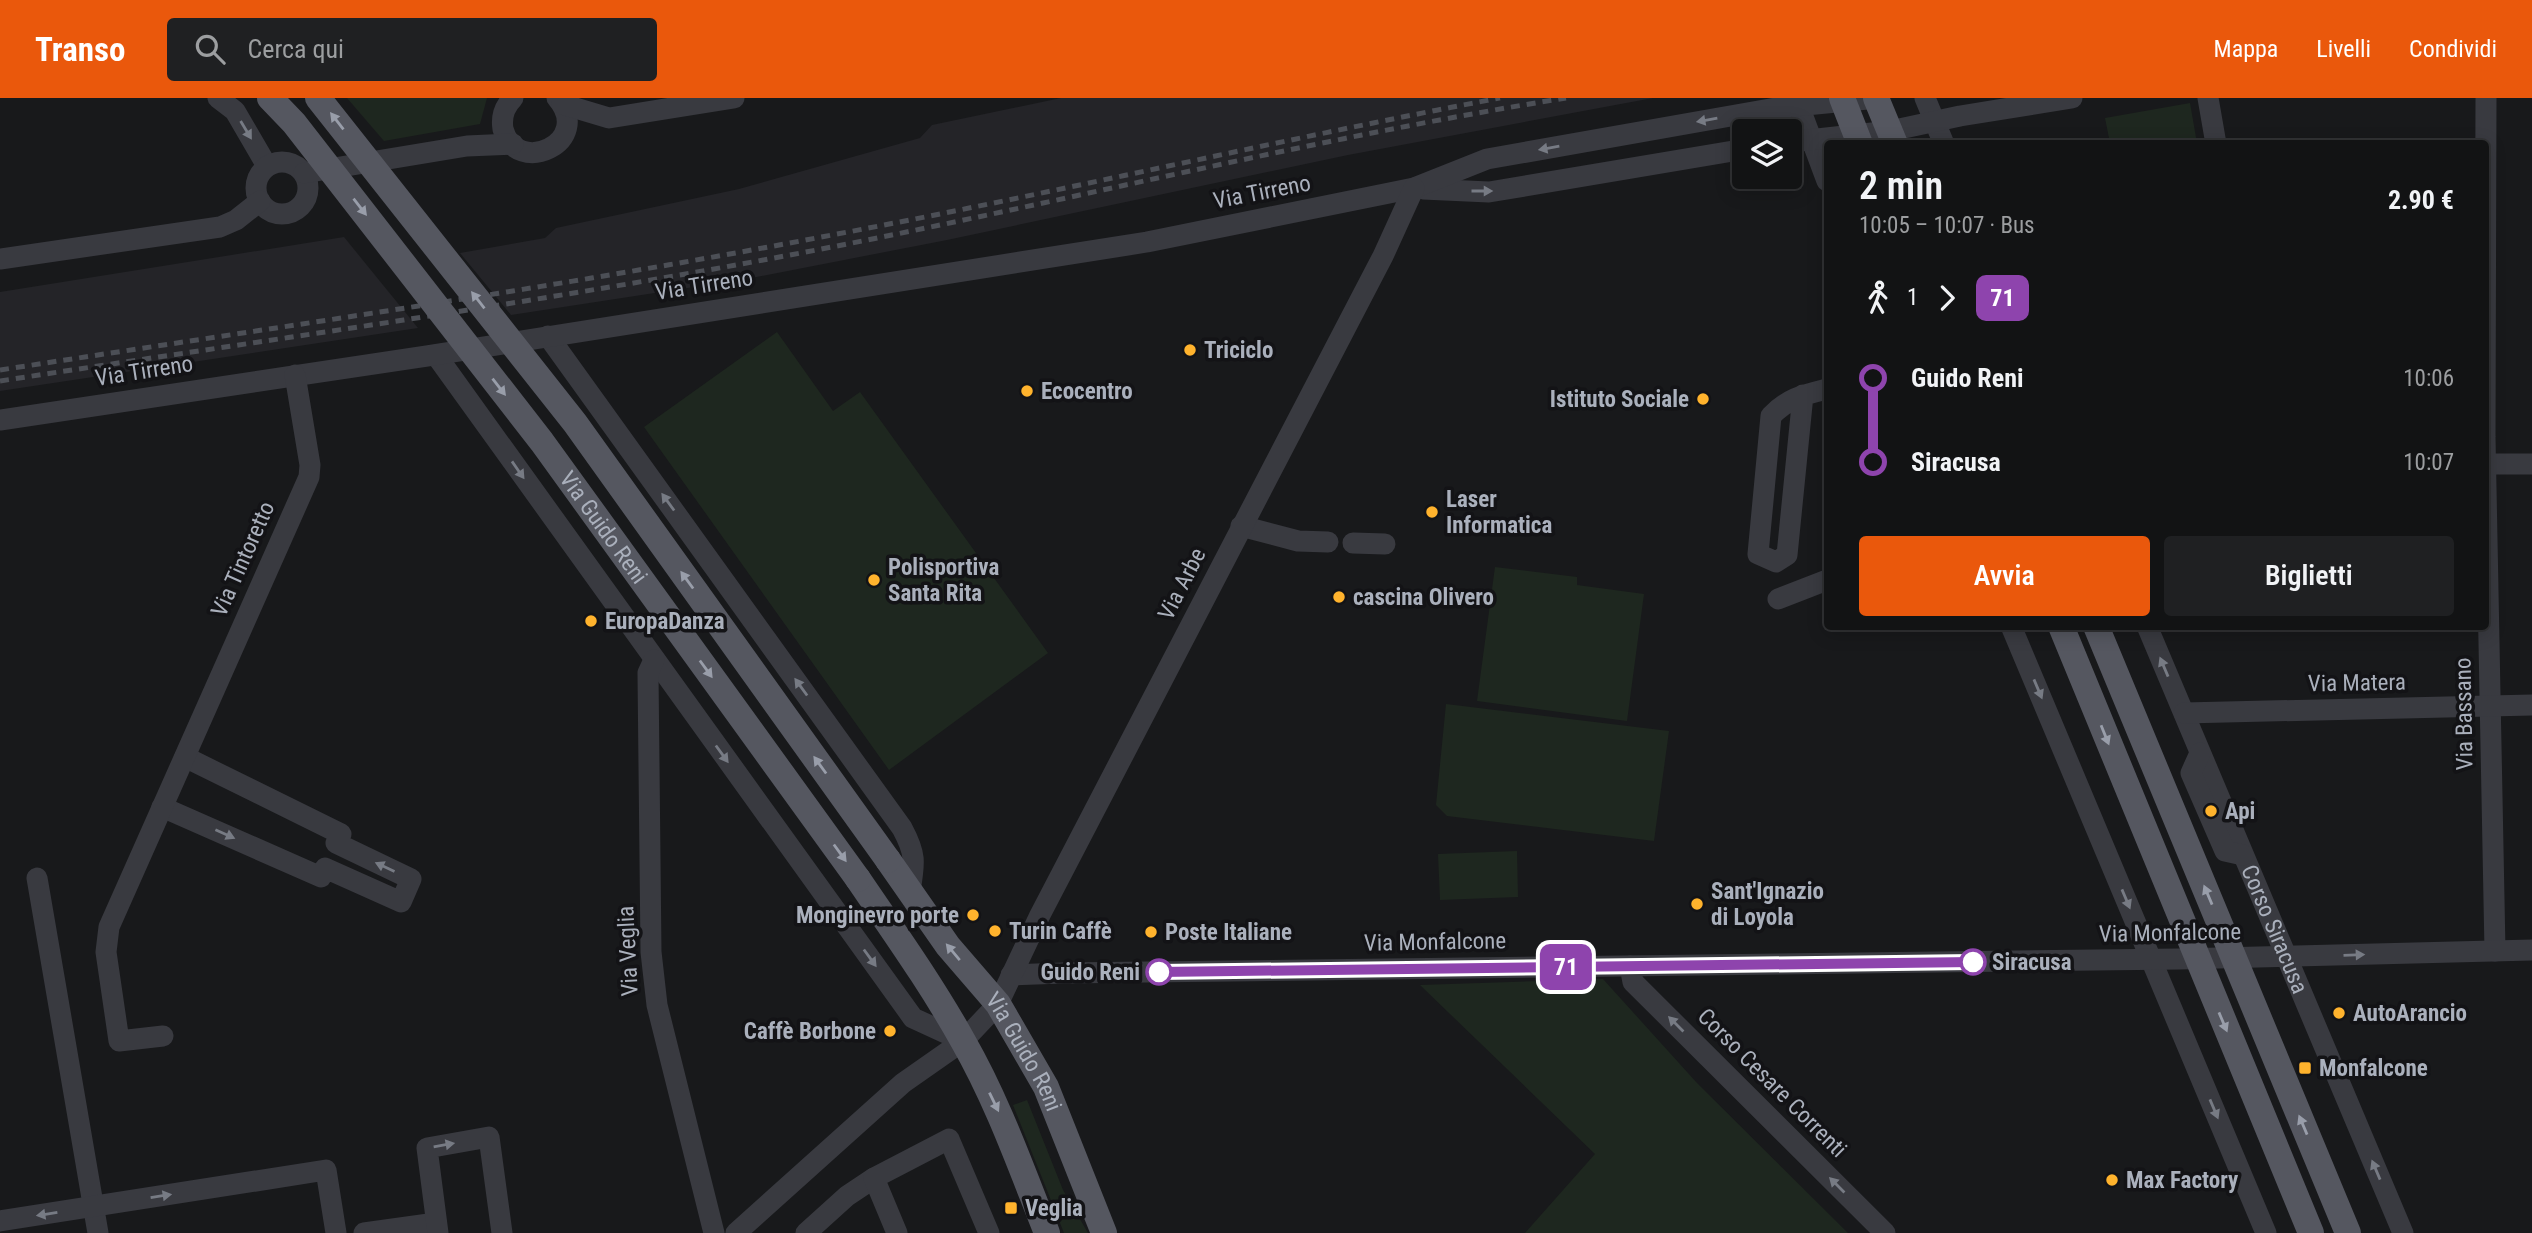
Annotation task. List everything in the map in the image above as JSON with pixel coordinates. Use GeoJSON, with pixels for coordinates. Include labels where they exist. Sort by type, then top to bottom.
{"type":"FeatureCollection","features":[{"type":"Feature","properties":{"kind":"main road","name":"Via Guido Reni"},"geometry":{"type":"LineString","coordinates":[[270,98],[295,123],[542,442],[858,878],[913,959],[963,1041],[997,1107],[1047,1233]]}},
{"type":"Feature","properties":{"kind":"main road","name":"Via Guido Reni"},"geometry":{"type":"LineString","coordinates":[[318,98],[575,423],[948,946],[998,1004],[1046,1087],[1104,1233]]}},
{"type":"Feature","properties":{"kind":"main road"},"geometry":{"type":"LineString","coordinates":[[1877,98],[1892,137]]}},
{"type":"Feature","properties":{"kind":"main road"},"geometry":{"type":"LineString","coordinates":[[1843,100],[1859,139]]}},
{"type":"Feature","properties":{"kind":"main road"},"geometry":{"type":"LineString","coordinates":[[2063,630],[2311,1233]]}},
{"type":"Feature","properties":{"kind":"main road","name":"Corso Siracusa"},"geometry":{"type":"LineString","coordinates":[[2098,630],[2348,1233]]}},
{"type":"Feature","properties":{"kind":"street"},"geometry":{"type":"LineString","coordinates":[[218,98],[235,111],[267,166]]}},
{"type":"Feature","properties":{"kind":"street"},"geometry":{"type":"LineString","coordinates":[[559,141],[609,118],[734,98]]}},
{"type":"Feature","properties":{"kind":"street","name":"Via Tirreno"},"geometry":{"type":"LineString","coordinates":[[0,419],[436,355],[1147,242],[1414,188],[1487,159],[1798,102],[1877,98]]}},
{"type":"Feature","properties":{"kind":"street"},"geometry":{"type":"LineString","coordinates":[[1925,98],[1942,140]]}},
{"type":"Feature","properties":{"kind":"street"},"geometry":{"type":"LineString","coordinates":[[1830,140],[1892,137],[1935,121],[2072,98]]}},
{"type":"Feature","properties":{"kind":"street"},"geometry":{"type":"LineString","coordinates":[[2208,98],[2215,140]]}},
{"type":"Feature","properties":{"kind":"street","name":"Via Bassano"},"geometry":{"type":"LineString","coordinates":[[2486,98],[2486,140]]}},
{"type":"Feature","properties":{"kind":"street"},"geometry":{"type":"LineString","coordinates":[[560,101],[609,118]]}},
{"type":"Feature","properties":{"kind":"street"},"geometry":{"type":"LineString","coordinates":[[509,104],[507,137],[523,151],[533,153],[553,147],[566,130],[567,122],[560,101]]}},
{"type":"Feature","properties":{"kind":"street"},"geometry":{"type":"LineString","coordinates":[[467,146],[509,104]]}},
{"type":"Feature","properties":{"kind":"street"},"geometry":{"type":"LineString","coordinates":[[1802,141],[1824,140]]}},
{"type":"Feature","properties":{"kind":"street"},"geometry":{"type":"LineString","coordinates":[[304,173],[467,146],[513,144]]}},
{"type":"Feature","properties":{"kind":"street"},"geometry":{"type":"LineString","coordinates":[[1802,144],[1824,177]]}},
{"type":"Feature","properties":{"kind":"street","name":"Via Tirreno"},"geometry":{"type":"LineString","coordinates":[[1414,188],[1489,192],[1732,151]]}},
{"type":"Feature","properties":{"kind":"street"},"geometry":{"type":"LineString","coordinates":[[279,162],[289,163],[304,173],[309,191],[297,210],[275,213],[260,201],[256,184],[267,166],[279,162]]}},
{"type":"Feature","properties":{"kind":"street","name":"Via Arbe"},"geometry":{"type":"LineString","coordinates":[[998,1004],[1241,526],[1383,256],[1414,188]]}},
{"type":"Feature","properties":{"kind":"street"},"geometry":{"type":"LineString","coordinates":[[0,259],[220,226],[236,220],[260,201]]}},
{"type":"Feature","properties":{"kind":"street"},"geometry":{"type":"LineString","coordinates":[[548,336],[902,828],[913,848],[915,860],[910,891]]}},
{"type":"Feature","properties":{"kind":"street","name":"Via Guido Reni"},"geometry":{"type":"LineString","coordinates":[[436,355],[913,1018],[963,1041]]}},
{"type":"Feature","properties":{"kind":"street","name":"Via Tintoretto"},"geometry":{"type":"LineString","coordinates":[[163,1036],[119,1041],[106,952],[109,927],[309,477],[310,465],[295,375]]}},
{"type":"Feature","properties":{"kind":"street"},"geometry":{"type":"LineString","coordinates":[[1802,395],[1787,555],[1776,562],[1758,554],[1771,416],[1784,403],[1802,395],[1824,390]]}},
{"type":"Feature","properties":{"kind":"street"},"geometry":{"type":"LineString","coordinates":[[2489,464],[2532,464]]}},
{"type":"Feature","properties":{"kind":"street"},"geometry":{"type":"LineString","coordinates":[[1241,526],[1298,541],[1328,542]]}},
{"type":"Feature","properties":{"kind":"street"},"geometry":{"type":"LineString","coordinates":[[1353,543],[1385,544]]}},
{"type":"Feature","properties":{"kind":"street"},"geometry":{"type":"LineString","coordinates":[[1778,599],[1824,581]]}},
{"type":"Feature","properties":{"kind":"street","name":"Via Bassano"},"geometry":{"type":"LineString","coordinates":[[2489,625],[2495,951]]}},
{"type":"Feature","properties":{"kind":"street"},"geometry":{"type":"LineString","coordinates":[[2013,630],[2266,1233]]}},
{"type":"Feature","properties":{"kind":"street","name":"Corso Siracusa"},"geometry":{"type":"LineString","coordinates":[[2149,630],[2403,1233]]}},
{"type":"Feature","properties":{"kind":"street","name":"Via Veglia"},"geometry":{"type":"LineString","coordinates":[[654,660],[648,673],[652,952],[657,1005],[714,1233]]}},
{"type":"Feature","properties":{"kind":"street","name":"Via Matera"},"geometry":{"type":"LineString","coordinates":[[2184,713],[2532,705]]}},
{"type":"Feature","properties":{"kind":"street"},"geometry":{"type":"LineString","coordinates":[[162,807],[321,877],[341,834],[185,757]]}},
{"type":"Feature","properties":{"kind":"street"},"geometry":{"type":"LineString","coordinates":[[325,868],[401,902],[411,879],[336,844]]}},
{"type":"Feature","properties":{"kind":"street"},"geometry":{"type":"LineString","coordinates":[[37,878],[98,1233]]}},
{"type":"Feature","properties":{"kind":"street","name":"Via Monfalcone"},"geometry":{"type":"LineString","coordinates":[[1011,975],[2153,960],[2532,950]]}},
{"type":"Feature","properties":{"kind":"street","name":"Corso Cesare Correnti"},"geometry":{"type":"LineString","coordinates":[[1630,966],[1633,982],[1885,1233]]}},
{"type":"Feature","properties":{"kind":"street"},"geometry":{"type":"LineString","coordinates":[[736,1233],[904,1083],[963,1041],[998,1004]]}},
{"type":"Feature","properties":{"kind":"street"},"geometry":{"type":"LineString","coordinates":[[364,1233],[437,1228],[427,1148],[488,1137],[502,1233]]}},
{"type":"Feature","properties":{"kind":"street"},"geometry":{"type":"LineString","coordinates":[[806,1233],[847,1196],[874,1178],[949,1139],[989,1233]]}},
{"type":"Feature","properties":{"kind":"street"},"geometry":{"type":"LineString","coordinates":[[0,1221],[326,1170],[336,1233]]}},
{"type":"Feature","properties":{"kind":"street"},"geometry":{"type":"LineString","coordinates":[[874,1178],[897,1233]]}},
{"type":"Feature","properties":{"kind":"shaded area"},"geometry":{"type":"Polygon","coordinates":[[[347,98],[487,98],[480,124],[384,141],[347,98]]]}},
{"type":"Feature","properties":{"kind":"shaded area"},"geometry":{"type":"Polygon","coordinates":[[[1061,98],[1653,98],[1348,155],[947,240],[746,279],[511,315],[460,253],[545,238],[556,228],[739,189],[920,138],[932,125],[1061,98]]]}},
{"type":"Feature","properties":{"kind":"shaded area"},"geometry":{"type":"Polygon","coordinates":[[[2190,103],[2196,140],[2109,140],[2105,118],[2190,103]]]}},
{"type":"Feature","properties":{"kind":"shaded area"},"geometry":{"type":"Polygon","coordinates":[[[344,237],[418,328],[0,391],[0,292],[344,237]]]}},
{"type":"Feature","properties":{"kind":"shaded area","name":"Polisportiva Santa Rita"},"geometry":{"type":"Polygon","coordinates":[[[777,332],[833,411],[860,392],[1048,653],[889,770],[644,427],[777,332]]]}},
{"type":"Feature","properties":{"kind":"shaded area"},"geometry":{"type":"Polygon","coordinates":[[[1495,567],[1577,577],[1577,585],[1644,594],[1627,721],[1477,701],[1495,567]]]}},
{"type":"Feature","properties":{"kind":"shaded area"},"geometry":{"type":"Polygon","coordinates":[[[1446,704],[1669,731],[1654,841],[1447,816],[1436,805],[1446,704]]]}},
{"type":"Feature","properties":{"kind":"shaded area"},"geometry":{"type":"Polygon","coordinates":[[[1517,851],[1518,897],[1440,900],[1438,854],[1517,851]]]}},
{"type":"Feature","properties":{"kind":"shaded area"},"geometry":{"type":"Polygon","coordinates":[[[1603,979],[1697,1083],[1848,1233],[1525,1233],[1595,1154],[1420,985],[1603,979]]]}},
{"type":"Feature","properties":{"kind":"shaded area"},"geometry":{"type":"Polygon","coordinates":[[[1027,1100],[1063,1190],[1088,1233],[1064,1233],[1013,1105],[1027,1100]]]}},
{"type":"Feature","properties":{"kind":"railway"},"geometry":{"type":"LineString","coordinates":[[0,370],[417,306],[728,254],[916,219],[1500,98]]}},
{"type":"Feature","properties":{"kind":"railway"},"geometry":{"type":"LineString","coordinates":[[0,381],[419,318],[733,266],[1292,149],[1566,98]]}},
{"type":"Feature","properties":{"kind":"bus line","name":"71"},"geometry":{"type":"LineString","coordinates":[[1159,972],[1973,962]]}},
{"type":"Feature","properties":{"kind":"place","name":"Triciclo"},"geometry":{"type":"Point","coordinates":[1190,350]}},
{"type":"Feature","properties":{"kind":"place","name":"Ecocentro"},"geometry":{"type":"Point","coordinates":[1027,391]}},
{"type":"Feature","properties":{"kind":"place","name":"Istituto Sociale"},"geometry":{"type":"Point","coordinates":[1703,399]}},
{"type":"Feature","properties":{"kind":"place","name":"Laser Informatica"},"geometry":{"type":"Point","coordinates":[1432,512]}},
{"type":"Feature","properties":{"kind":"place","name":"Polisportiva Santa Rita"},"geometry":{"type":"Point","coordinates":[874,580]}},
{"type":"Feature","properties":{"kind":"place","name":"cascina Olivero"},"geometry":{"type":"Point","coordinates":[1339,597]}},
{"type":"Feature","properties":{"kind":"place","name":"EuropaDanza"},"geometry":{"type":"Point","coordinates":[591,621]}},
{"type":"Feature","properties":{"kind":"place","name":"Api"},"geometry":{"type":"Point","coordinates":[2211,811]}},
{"type":"Feature","properties":{"kind":"place","name":"Sant'Ignazio di Loyola"},"geometry":{"type":"Point","coordinates":[1697,904]}},
{"type":"Feature","properties":{"kind":"place","name":"Monginevro porte"},"geometry":{"type":"Point","coordinates":[973,915]}},
{"type":"Feature","properties":{"kind":"place","name":"Turin Caffè"},"geometry":{"type":"Point","coordinates":[995,931]}},
{"type":"Feature","properties":{"kind":"place","name":"Poste Italiane"},"geometry":{"type":"Point","coordinates":[1151,932]}},
{"type":"Feature","properties":{"kind":"place","name":"Siracusa"},"geometry":{"type":"Point","coordinates":[1973,962]}},
{"type":"Feature","properties":{"kind":"place","name":"Guido Reni"},"geometry":{"type":"Point","coordinates":[1159,972]}},
{"type":"Feature","properties":{"kind":"place","name":"AutoArancio"},"geometry":{"type":"Point","coordinates":[2339,1013]}},
{"type":"Feature","properties":{"kind":"place","name":"Caffè Borbone"},"geometry":{"type":"Point","coordinates":[890,1031]}},
{"type":"Feature","properties":{"kind":"place","name":"Monfalcone"},"geometry":{"type":"Point","coordinates":[2305,1068]}},
{"type":"Feature","properties":{"kind":"place","name":"Max Factory"},"geometry":{"type":"Point","coordinates":[2112,1180]}},
{"type":"Feature","properties":{"kind":"place","name":"Veglia"},"geometry":{"type":"Point","coordinates":[1011,1208]}}]}
